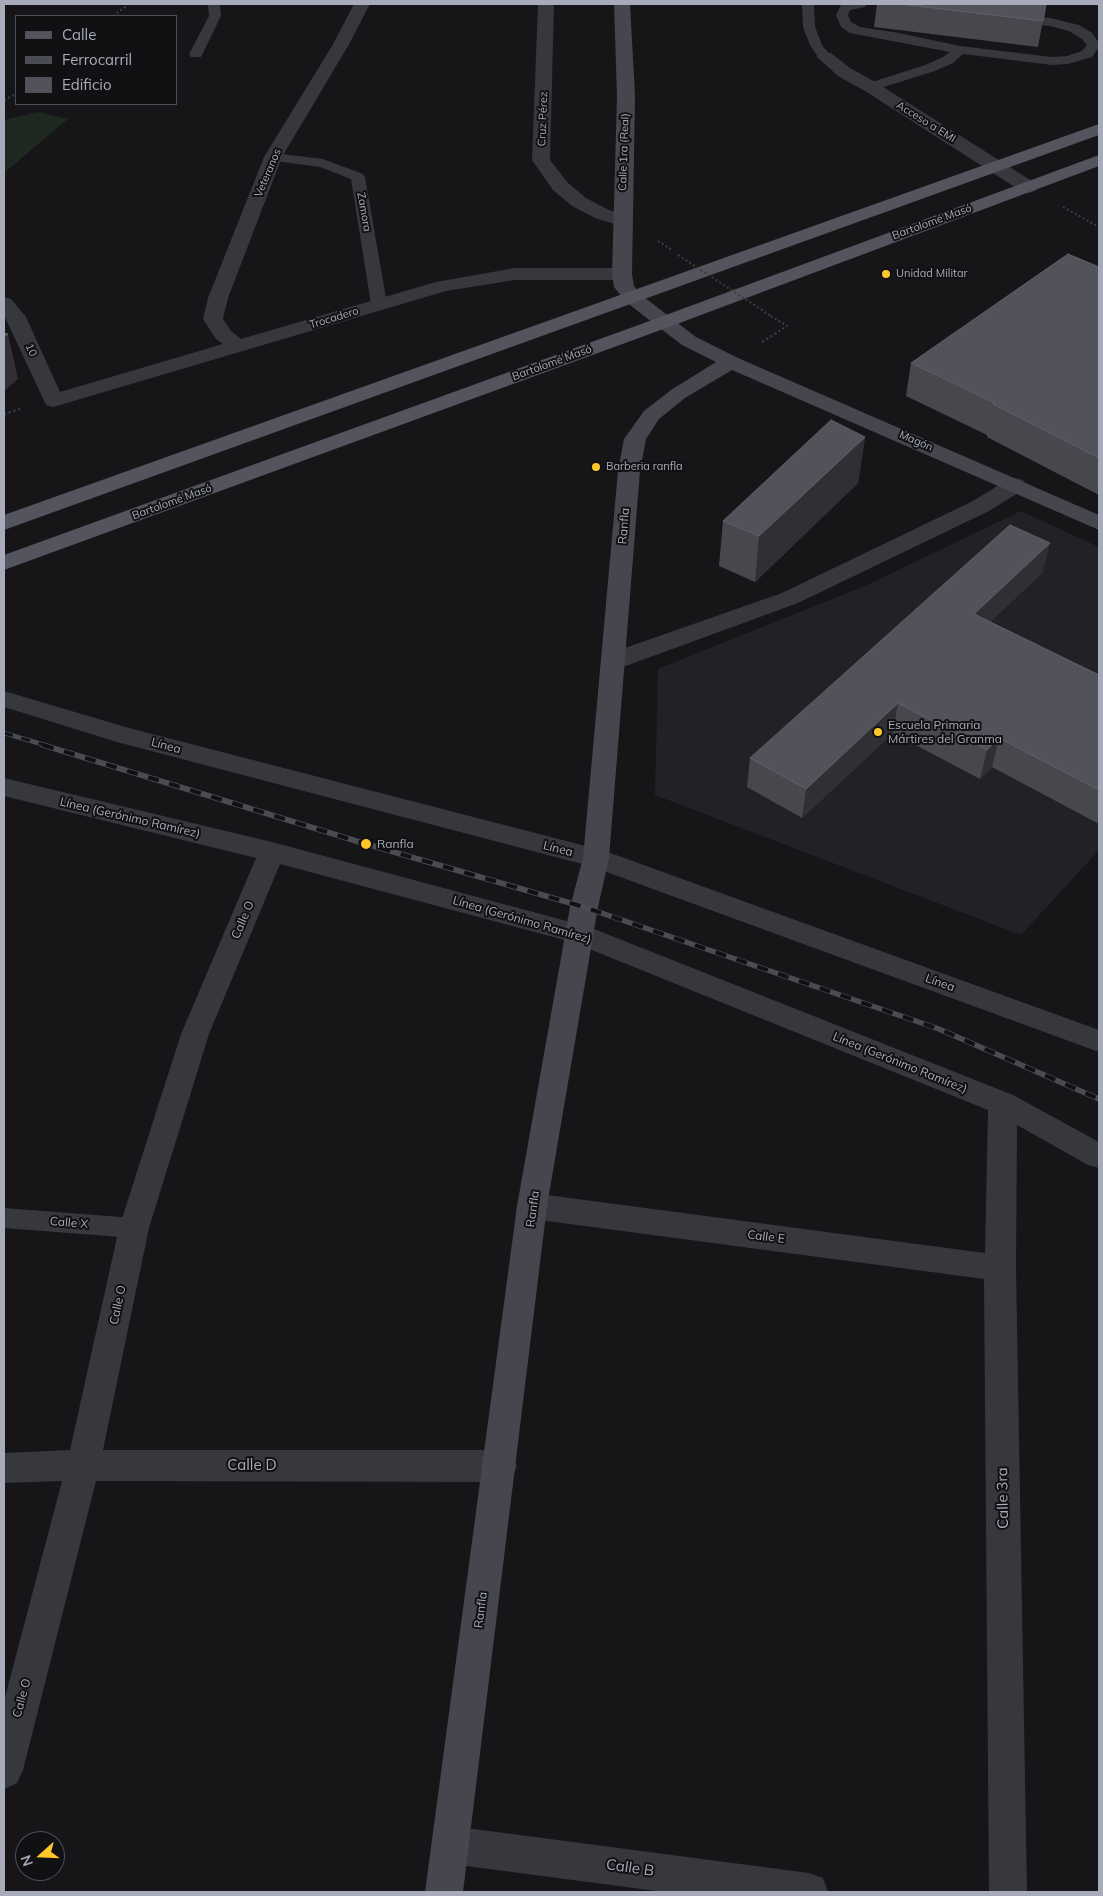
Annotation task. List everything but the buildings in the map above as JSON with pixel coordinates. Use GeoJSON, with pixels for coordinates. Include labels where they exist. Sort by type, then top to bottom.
{"type":"FeatureCollection","features":[{"type":"Feature","properties":{"kind":"main road"},"geometry":{"type":"LineString","coordinates":[[4,523],[1099,129]]}},
{"type":"Feature","properties":{"kind":"main road","name":"Bartolomé Masó"},"geometry":{"type":"LineString","coordinates":[[4,563],[662,323],[1099,160]]}},
{"type":"Feature","properties":{"kind":"street","name":"Veteranos"},"geometry":{"type":"LineString","coordinates":[[239,347],[223,335],[213,319],[218,298],[273,157],[340,46],[362,4]]}},
{"type":"Feature","properties":{"kind":"street","name":"Cruz Pérez"},"geometry":{"type":"LineString","coordinates":[[546,4],[542,160],[560,186],[579,202],[602,214],[622,220]]}},
{"type":"Feature","properties":{"kind":"street","name":"Calle 1ra (Real)"},"geometry":{"type":"LineString","coordinates":[[622,4],[626,96],[622,274],[624,287],[633,298]]}},
{"type":"Feature","properties":{"kind":"street","name":"Acceso a EMI"},"geometry":{"type":"LineString","coordinates":[[825,57],[844,72],[1028,186]]}},
{"type":"Feature","properties":{"kind":"street","name":"Trocadero"},"geometry":{"type":"LineString","coordinates":[[53,401],[443,286],[515,274],[622,274]]}},
{"type":"Feature","properties":{"kind":"street"},"geometry":{"type":"LineString","coordinates":[[633,298],[662,323],[689,341],[731,362]]}},
{"type":"Feature","properties":{"kind":"street","name":"10"},"geometry":{"type":"LineString","coordinates":[[4,303],[16,317],[53,401]]}},
{"type":"Feature","properties":{"kind":"street","name":"Magón"},"geometry":{"type":"LineString","coordinates":[[731,362],[1099,522]]}},
{"type":"Feature","properties":{"kind":"street","name":"Ranfla"},"geometry":{"type":"LineString","coordinates":[[444,1892],[532,1206],[579,934],[596,858],[629,471],[635,439],[651,415],[678,394],[731,362]]}},
{"type":"Feature","properties":{"kind":"street"},"geometry":{"type":"LineString","coordinates":[[614,661],[790,598],[981,506],[1014,485]]}},
{"type":"Feature","properties":{"kind":"street","name":"Línea"},"geometry":{"type":"LineString","coordinates":[[4,699],[136,738],[596,858],[1099,1041]]}},
{"type":"Feature","properties":{"kind":"street","name":"Línea (Gerónimo Ramírez)"},"geometry":{"type":"LineString","coordinates":[[4,787],[272,852],[579,934],[1003,1104],[1099,1156]]}},
{"type":"Feature","properties":{"kind":"street","name":"Calle O"},"geometry":{"type":"LineString","coordinates":[[4,1770],[83,1464],[134,1228],[195,1034],[272,852]]}},
{"type":"Feature","properties":{"kind":"street","name":"Calle 3ra"},"geometry":{"type":"LineString","coordinates":[[1003,1104],[1000,1268],[1008,1892]]}},
{"type":"Feature","properties":{"kind":"street","name":"Calle E"},"geometry":{"type":"LineString","coordinates":[[532,1206],[1000,1268]]}},
{"type":"Feature","properties":{"kind":"street","name":"Calle D"},"geometry":{"type":"LineString","coordinates":[[4,1468],[83,1464],[500,1466]]}},
{"type":"Feature","properties":{"kind":"street","name":"Calle B"},"geometry":{"type":"LineString","coordinates":[[451,1845],[809,1892]]}},
{"type":"Feature","properties":{"kind":"lane"},"geometry":{"type":"LineString","coordinates":[[196,54],[215,16],[214,4]]}},
{"type":"Feature","properties":{"kind":"lane"},"geometry":{"type":"LineString","coordinates":[[808,4],[809,28],[816,45],[825,57]]}},
{"type":"Feature","properties":{"kind":"lane"},"geometry":{"type":"LineString","coordinates":[[861,4],[845,8],[842,15],[846,24],[855,30],[960,50],[1052,61],[1068,60],[1087,54],[1094,45],[1087,36],[1074,28],[1050,22],[1003,17]]}},
{"type":"Feature","properties":{"kind":"lane"},"geometry":{"type":"LineString","coordinates":[[871,87],[930,68],[948,60],[960,50]]}},
{"type":"Feature","properties":{"kind":"lane","name":"Zamora"},"geometry":{"type":"LineString","coordinates":[[273,157],[323,163],[358,177],[379,304]]}},
{"type":"Feature","properties":{"kind":"lane","name":"Calle X"},"geometry":{"type":"LineString","coordinates":[[4,1218],[134,1228]]}},
{"type":"Feature","properties":{"kind":"path"},"geometry":{"type":"LineString","coordinates":[[114,15],[129,4]]}},
{"type":"Feature","properties":{"kind":"path"},"geometry":{"type":"LineString","coordinates":[[654,239],[783,324]]}},
{"type":"Feature","properties":{"kind":"shaded area"},"geometry":{"type":"Polygon","coordinates":[[[38,112],[68,119],[4,173],[4,120],[38,112]]]}},
{"type":"Feature","properties":{"kind":"shaded area","name":"Escuela Primaria Mártires del Granma"},"geometry":{"type":"Polygon","coordinates":[[[1021,511],[1099,547],[1099,850],[1021,935],[655,795],[658,669],[867,585],[1021,511]]]}},
{"type":"Feature","properties":{"kind":"railway"},"geometry":{"type":"LineString","coordinates":[[4,733],[48,746]]}},
{"type":"Feature","properties":{"kind":"railway"},"geometry":{"type":"LineString","coordinates":[[43,745],[366,844],[584,907],[939,1029],[1099,1099]]}},
{"type":"Feature","properties":{"kind":"place","name":"Unidad Militar"},"geometry":{"type":"Point","coordinates":[886,274]}},
{"type":"Feature","properties":{"kind":"place","name":"Barberia ranfla"},"geometry":{"type":"Point","coordinates":[596,467]}},
{"type":"Feature","properties":{"kind":"place","name":"Escuela Primaria Mártires del Granma"},"geometry":{"type":"Point","coordinates":[878,732]}},
{"type":"Feature","properties":{"kind":"place","name":"Ranfla"},"geometry":{"type":"Point","coordinates":[366,844]}}]}
